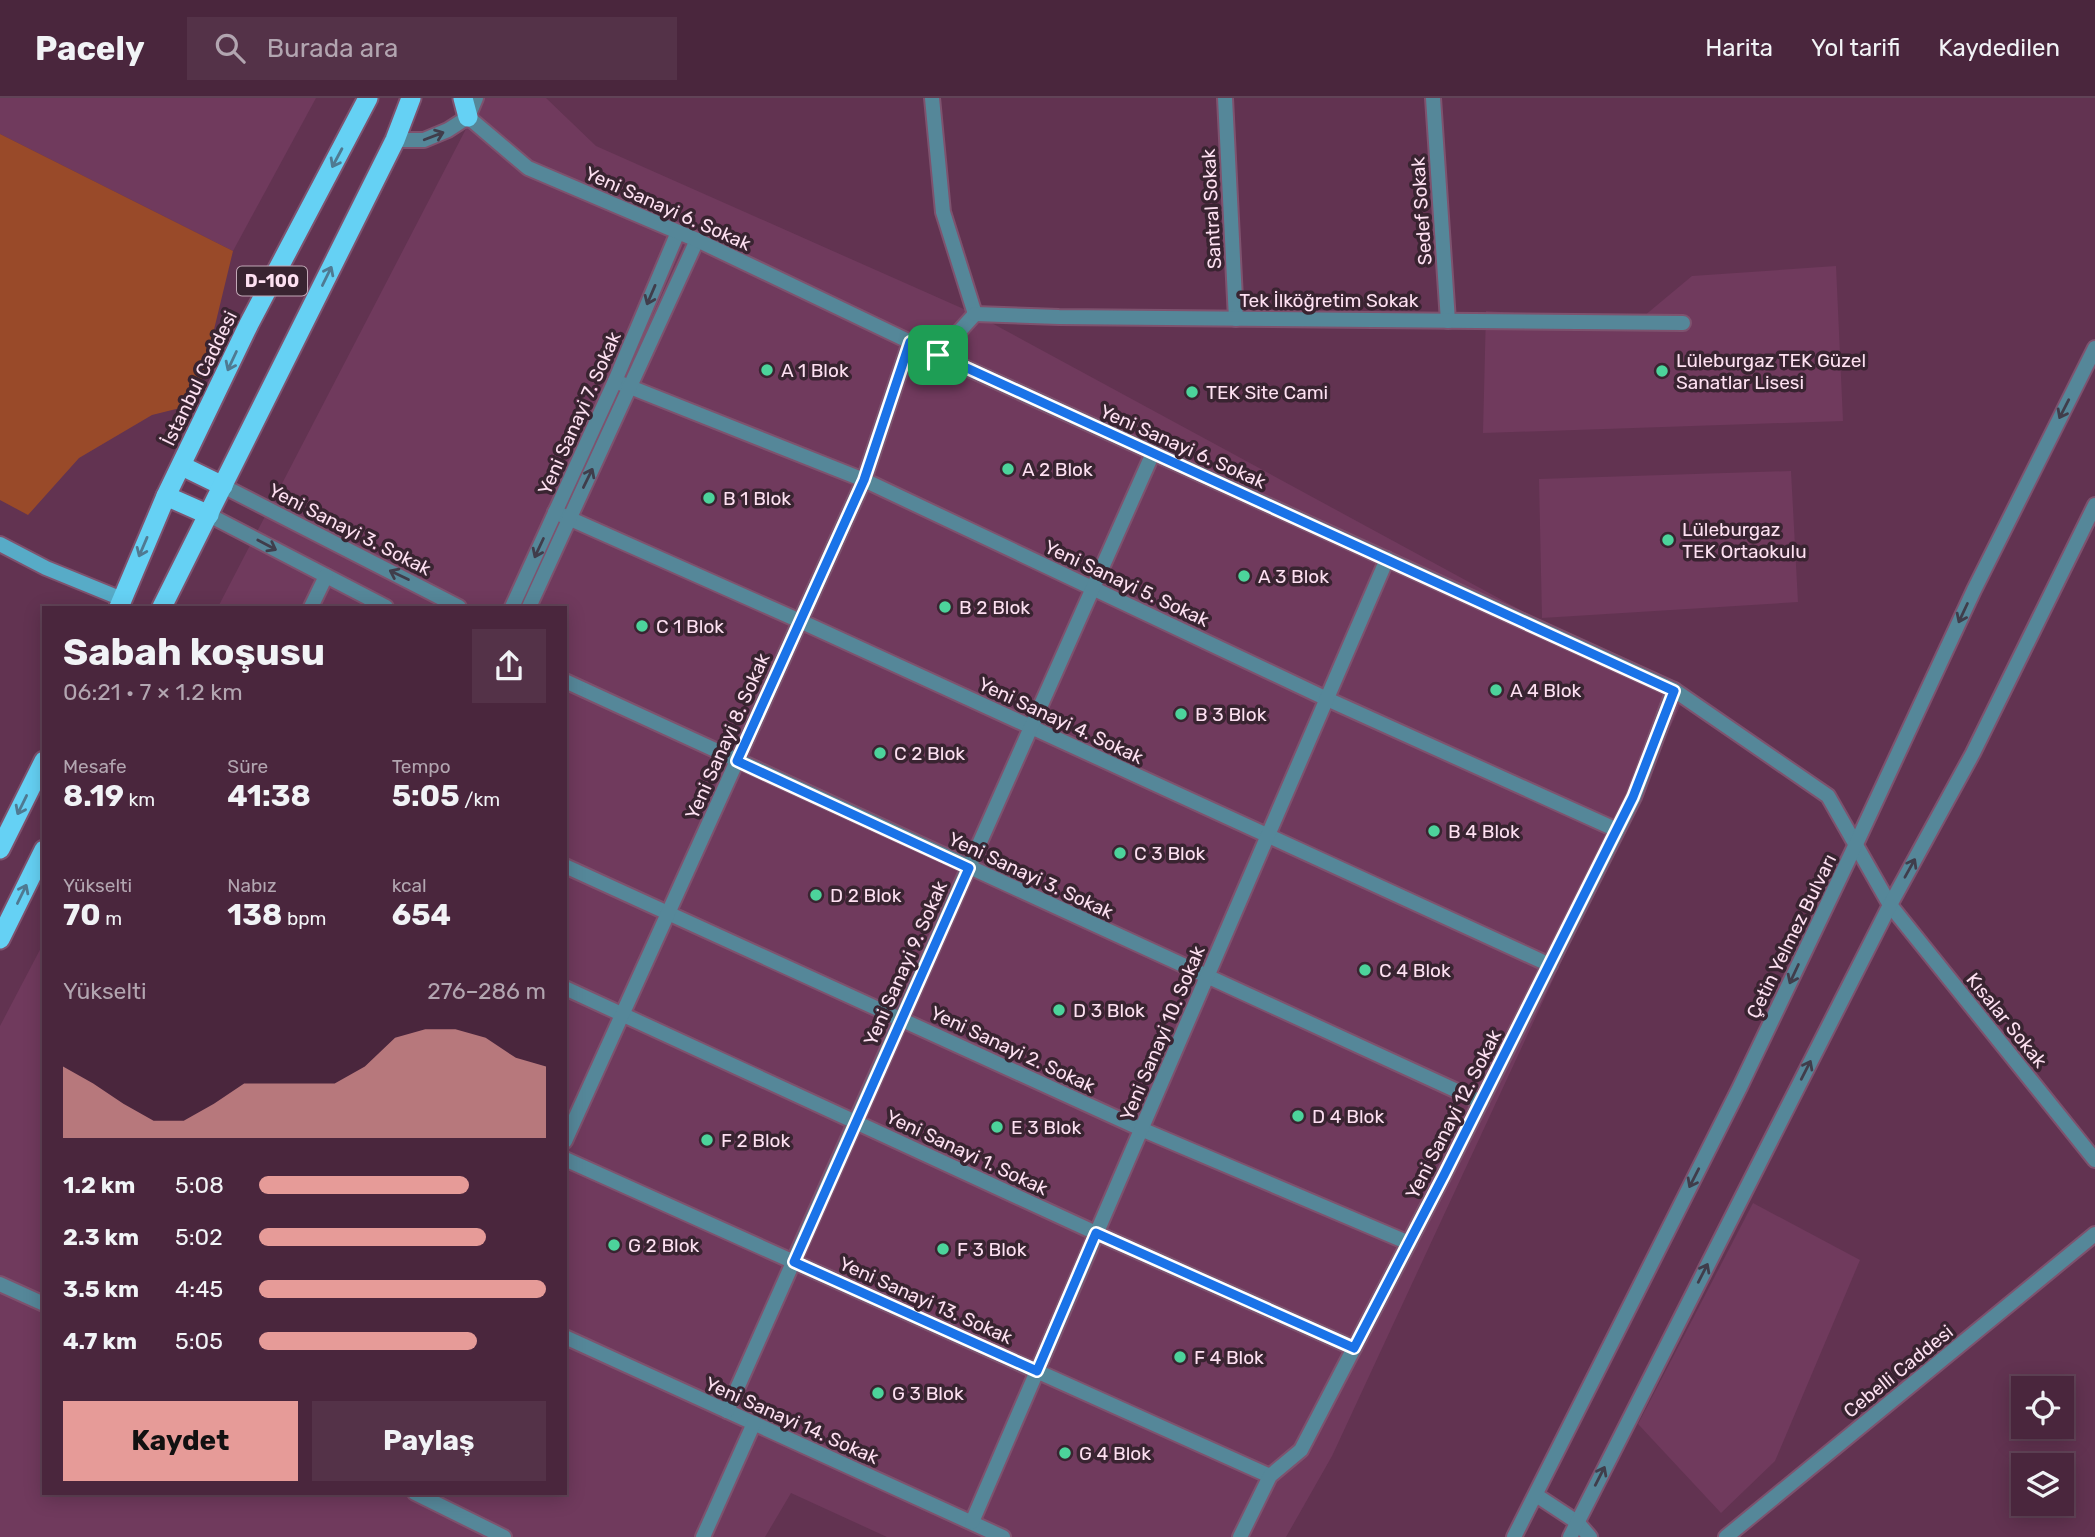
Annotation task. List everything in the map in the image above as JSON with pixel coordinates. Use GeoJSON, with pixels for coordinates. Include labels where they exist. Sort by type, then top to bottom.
{"type":"FeatureCollection","features":[{"type":"Feature","properties":{"kind":"highway","name":"İstanbul Caddesi"},"geometry":{"type":"LineString","coordinates":[[120,603],[166,496],[250,324],[368,98]]}},
{"type":"Feature","properties":{"kind":"highway","name":"D-100"},"geometry":{"type":"LineString","coordinates":[[163,606],[395,140],[411,98]]}},
{"type":"Feature","properties":{"kind":"highway"},"geometry":{"type":"LineString","coordinates":[[182,466],[223,486]]}},
{"type":"Feature","properties":{"kind":"highway"},"geometry":{"type":"LineString","coordinates":[[166,496],[209,515]]}},
{"type":"Feature","properties":{"kind":"highway"},"geometry":{"type":"LineString","coordinates":[[0,849],[42,765]]}},
{"type":"Feature","properties":{"kind":"highway"},"geometry":{"type":"LineString","coordinates":[[0,939],[42,854]]}},
{"type":"Feature","properties":{"kind":"main road"},"geometry":{"type":"LineString","coordinates":[[0,544],[120,603]]}},
{"type":"Feature","properties":{"kind":"street"},"geometry":{"type":"LineString","coordinates":[[395,140],[424,140],[448,130],[476,98]]}},
{"type":"Feature","properties":{"kind":"street"},"geometry":{"type":"LineString","coordinates":[[932,98],[943,212],[975,314],[938,355]]}},
{"type":"Feature","properties":{"kind":"street","name":"Santral Sokak"},"geometry":{"type":"LineString","coordinates":[[1225,98],[1236,319]]}},
{"type":"Feature","properties":{"kind":"street","name":"Sedef Sokak"},"geometry":{"type":"LineString","coordinates":[[1433,98],[1448,321]]}},
{"type":"Feature","properties":{"kind":"street","name":"Yeni Sanayi 6. Sokak"},"geometry":{"type":"LineString","coordinates":[[466,108],[528,168],[696,240],[938,355],[1674,691],[1828,796],[1856,844]]}},
{"type":"Feature","properties":{"kind":"street","name":"Yeni Sanayi 7. Sokak"},"geometry":{"type":"LineString","coordinates":[[529,606],[615,380],[678,232]]}},
{"type":"Feature","properties":{"kind":"street","name":"Yeni Sanayi 7. Sokak"},"geometry":{"type":"LineString","coordinates":[[513,606],[632,386],[696,240]]}},
{"type":"Feature","properties":{"kind":"street","name":"Tek İlköğretim Sokak"},"geometry":{"type":"LineString","coordinates":[[975,314],[1683,323]]}},
{"type":"Feature","properties":{"kind":"street","name":"Yeni Sanayi 8. Sokak"},"geometry":{"type":"LineString","coordinates":[[567,1137],[864,480],[910,342]]}},
{"type":"Feature","properties":{"kind":"street","name":"Çetin Yelmez Bulvarı"},"geometry":{"type":"LineString","coordinates":[[1514,1537],[1740,1087],[1974,590],[2095,348]]}},
{"type":"Feature","properties":{"kind":"street","name":"Yeni Sanayi 5. Sokak"},"geometry":{"type":"LineString","coordinates":[[615,380],[864,480],[1327,699],[1617,830]]}},
{"type":"Feature","properties":{"kind":"street","name":"Yeni Sanayi 9. Sokak"},"geometry":{"type":"LineString","coordinates":[[727,1411],[1153,453]]}},
{"type":"Feature","properties":{"kind":"street","name":"Yeni Sanayi 3. Sokak"},"geometry":{"type":"LineString","coordinates":[[223,486],[457,606]]}},
{"type":"Feature","properties":{"kind":"street"},"geometry":{"type":"LineString","coordinates":[[1570,1537],[1890,905],[1973,753],[2095,505]]}},
{"type":"Feature","properties":{"kind":"street"},"geometry":{"type":"LineString","coordinates":[[209,515],[384,606]]}},
{"type":"Feature","properties":{"kind":"street","name":"Yeni Sanayi 4. Sokak"},"geometry":{"type":"LineString","coordinates":[[562,515],[800,621],[1549,965]]}},
{"type":"Feature","properties":{"kind":"street","name":"Yeni Sanayi 10. Sokak"},"geometry":{"type":"LineString","coordinates":[[972,1522],[1387,559]]}},
{"type":"Feature","properties":{"kind":"street"},"geometry":{"type":"LineString","coordinates":[[311,606],[326,576]]}},
{"type":"Feature","properties":{"kind":"street","name":"Yeni Sanayi 3. Sokak"},"geometry":{"type":"LineString","coordinates":[[567,682],[1481,1102]]}},
{"type":"Feature","properties":{"kind":"street","name":"Yeni Sanayi 12. Sokak"},"geometry":{"type":"LineString","coordinates":[[1240,1537],[1270,1476],[1301,1450],[1409,1243],[1633,797],[1674,691]]}},
{"type":"Feature","properties":{"kind":"street","name":"Kısalar Sokak"},"geometry":{"type":"LineString","coordinates":[[1856,844],[1890,905],[2095,1160]]}},
{"type":"Feature","properties":{"kind":"street","name":"Yeni Sanayi 2. Sokak"},"geometry":{"type":"LineString","coordinates":[[567,867],[1142,1129],[1409,1243]]}},
{"type":"Feature","properties":{"kind":"street","name":"Yeni Sanayi 1. Sokak"},"geometry":{"type":"LineString","coordinates":[[567,989],[1096,1233],[1354,1348]]}},
{"type":"Feature","properties":{"kind":"street","name":"Yeni Sanayi 13. Sokak"},"geometry":{"type":"LineString","coordinates":[[567,1160],[1270,1476]]}},
{"type":"Feature","properties":{"kind":"street","name":"Cebelli Caddesi"},"geometry":{"type":"LineString","coordinates":[[1726,1537],[2095,1234]]}},
{"type":"Feature","properties":{"kind":"street"},"geometry":{"type":"LineString","coordinates":[[0,1284],[42,1303]]}},
{"type":"Feature","properties":{"kind":"street","name":"Yeni Sanayi 14. Sokak"},"geometry":{"type":"LineString","coordinates":[[567,1338],[1003,1537]]}},
{"type":"Feature","properties":{"kind":"street"},"geometry":{"type":"LineString","coordinates":[[703,1537],[754,1423]]}},
{"type":"Feature","properties":{"kind":"street"},"geometry":{"type":"LineString","coordinates":[[1536,1494],[1577,1522],[1590,1537]]}},
{"type":"Feature","properties":{"kind":"street"},"geometry":{"type":"LineString","coordinates":[[419,1495],[504,1537]]}},
{"type":"Feature","properties":{"kind":"shaded area"},"geometry":{"type":"Polygon","coordinates":[[[0,98],[316,98],[233,251],[0,134],[0,98]]]}},
{"type":"Feature","properties":{"kind":"shaded area"},"geometry":{"type":"Polygon","coordinates":[[[482,98],[546,98],[596,146],[975,314],[1528,614],[1687,691],[1332,1456],[1286,1537],[887,1537],[791,1493],[765,1537],[0,1537],[0,1026],[42,946],[42,1495],[567,1495],[567,606],[219,606],[482,98]]]}},
{"type":"Feature","properties":{"kind":"shaded area"},"geometry":{"type":"Polygon","coordinates":[[[0,134],[233,251],[196,404],[152,415],[79,458],[28,515],[0,500],[0,134]]]}},
{"type":"Feature","properties":{"kind":"shaded area","name":"Lüleburgaz TEK Güzel Sanatlar Lisesi"},"geometry":{"type":"Polygon","coordinates":[[[1836,266],[1843,421],[1483,433],[1486,311],[1638,321],[1692,276],[1836,266]]]}},
{"type":"Feature","properties":{"kind":"shaded area","name":"Lüleburgaz TEK Ortaokulu"},"geometry":{"type":"Polygon","coordinates":[[[1791,471],[1798,602],[1542,618],[1539,479],[1791,471]]]}},
{"type":"Feature","properties":{"kind":"shaded area"},"geometry":{"type":"Polygon","coordinates":[[[1753,1203],[1860,1260],[1775,1461],[1721,1513],[1638,1424],[1753,1203]]]}},
{"type":"Feature","properties":{"kind":"place","name":"A 1 Blok"},"geometry":{"type":"Point","coordinates":[767,370]}},
{"type":"Feature","properties":{"kind":"place","name":"Lüleburgaz TEK Güzel Sanatlar Lisesi"},"geometry":{"type":"Point","coordinates":[1662,371]}},
{"type":"Feature","properties":{"kind":"place","name":"TEK Site Cami"},"geometry":{"type":"Point","coordinates":[1192,392]}},
{"type":"Feature","properties":{"kind":"place","name":"A 2 Blok"},"geometry":{"type":"Point","coordinates":[1008,469]}},
{"type":"Feature","properties":{"kind":"place","name":"B 1 Blok"},"geometry":{"type":"Point","coordinates":[709,498]}},
{"type":"Feature","properties":{"kind":"place","name":"Lüleburgaz TEK Ortaokulu"},"geometry":{"type":"Point","coordinates":[1668,540]}},
{"type":"Feature","properties":{"kind":"place","name":"A 3 Blok"},"geometry":{"type":"Point","coordinates":[1244,576]}},
{"type":"Feature","properties":{"kind":"place","name":"B 2 Blok"},"geometry":{"type":"Point","coordinates":[945,607]}},
{"type":"Feature","properties":{"kind":"place","name":"C 1 Blok"},"geometry":{"type":"Point","coordinates":[642,626]}},
{"type":"Feature","properties":{"kind":"place","name":"A 4 Blok"},"geometry":{"type":"Point","coordinates":[1496,690]}},
{"type":"Feature","properties":{"kind":"place","name":"B 3 Blok"},"geometry":{"type":"Point","coordinates":[1181,714]}},
{"type":"Feature","properties":{"kind":"place","name":"C 2 Blok"},"geometry":{"type":"Point","coordinates":[880,753]}},
{"type":"Feature","properties":{"kind":"place","name":"B 4 Blok"},"geometry":{"type":"Point","coordinates":[1434,831]}},
{"type":"Feature","properties":{"kind":"place","name":"C 3 Blok"},"geometry":{"type":"Point","coordinates":[1120,853]}},
{"type":"Feature","properties":{"kind":"place","name":"D 2 Blok"},"geometry":{"type":"Point","coordinates":[816,895]}},
{"type":"Feature","properties":{"kind":"place","name":"C 4 Blok"},"geometry":{"type":"Point","coordinates":[1365,970]}},
{"type":"Feature","properties":{"kind":"place","name":"D 3 Blok"},"geometry":{"type":"Point","coordinates":[1059,1010]}},
{"type":"Feature","properties":{"kind":"place","name":"D 4 Blok"},"geometry":{"type":"Point","coordinates":[1298,1116]}},
{"type":"Feature","properties":{"kind":"place","name":"E 3 Blok"},"geometry":{"type":"Point","coordinates":[997,1127]}},
{"type":"Feature","properties":{"kind":"place","name":"F 2 Blok"},"geometry":{"type":"Point","coordinates":[707,1140]}},
{"type":"Feature","properties":{"kind":"place","name":"G 2 Blok"},"geometry":{"type":"Point","coordinates":[614,1245]}},
{"type":"Feature","properties":{"kind":"place","name":"F 3 Blok"},"geometry":{"type":"Point","coordinates":[943,1249]}},
{"type":"Feature","properties":{"kind":"place","name":"F 4 Blok"},"geometry":{"type":"Point","coordinates":[1180,1357]}},
{"type":"Feature","properties":{"kind":"place","name":"G 3 Blok"},"geometry":{"type":"Point","coordinates":[878,1393]}},
{"type":"Feature","properties":{"kind":"place","name":"G 4 Blok"},"geometry":{"type":"Point","coordinates":[1065,1453]}},
{"type":"Feature","properties":{"kind":"route"},"geometry":{"type":"LineString","coordinates":[[910,342],[938,355],[1674,691],[1633,797],[1444,1175],[1354,1348],[1096,1233],[1037,1371],[794,1262],[969,868],[737,761],[864,480],[910,342]]}}]}
